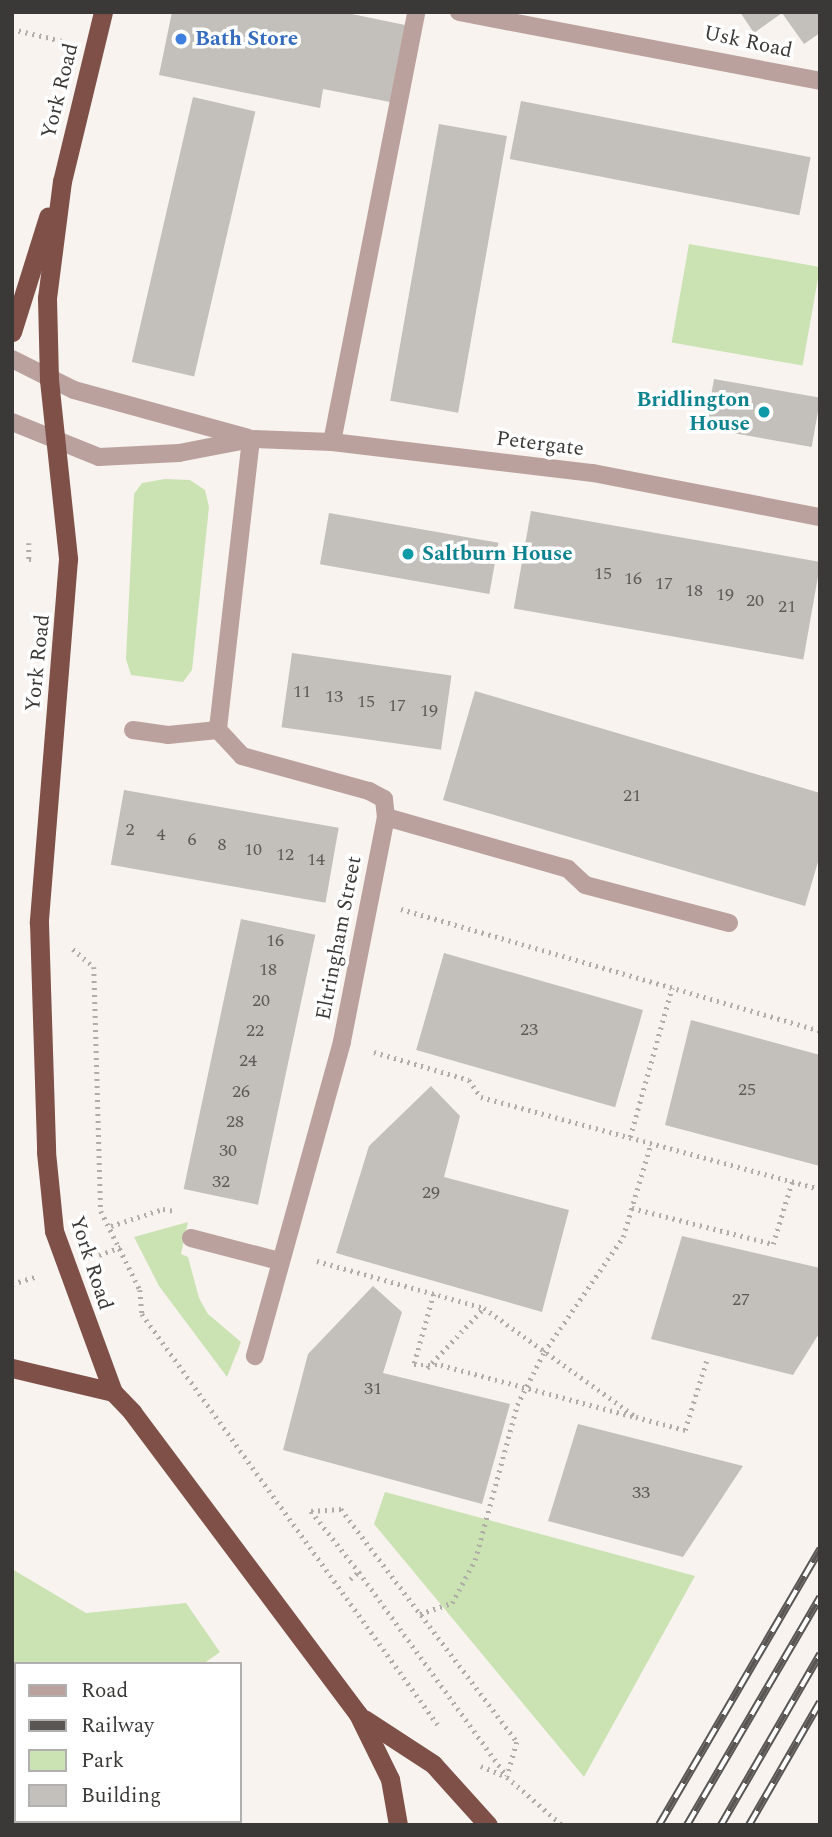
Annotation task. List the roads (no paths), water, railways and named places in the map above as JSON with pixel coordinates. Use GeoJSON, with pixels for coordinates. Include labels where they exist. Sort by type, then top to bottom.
{"type":"FeatureCollection","features":[{"type":"Feature","properties":{"kind":"highway","name":"York Road"},"geometry":{"type":"LineString","coordinates":[[12,332],[62,181],[103,12]]}},
{"type":"Feature","properties":{"kind":"highway","name":"York Road"},"geometry":{"type":"LineString","coordinates":[[62,181],[47,298],[49,380],[57,443],[67,595],[39,923],[54,1231],[113,1392],[358,1714]]}},
{"type":"Feature","properties":{"kind":"highway"},"geometry":{"type":"LineString","coordinates":[[12,1368],[113,1392]]}},
{"type":"Feature","properties":{"kind":"highway"},"geometry":{"type":"LineString","coordinates":[[358,1714],[390,1779],[398,1825]]}},
{"type":"Feature","properties":{"kind":"highway"},"geometry":{"type":"LineString","coordinates":[[358,1714],[433,1764],[488,1825]]}},
{"type":"Feature","properties":{"kind":"street"},"geometry":{"type":"LineString","coordinates":[[332,442],[416,12]]}},
{"type":"Feature","properties":{"kind":"street","name":"Usk Road"},"geometry":{"type":"LineString","coordinates":[[459,12],[820,81]]}},
{"type":"Feature","properties":{"kind":"street","name":"Petergate"},"geometry":{"type":"LineString","coordinates":[[12,359],[49,380],[251,439]]}},
{"type":"Feature","properties":{"kind":"street","name":"Petergate"},"geometry":{"type":"LineString","coordinates":[[12,422],[57,443],[121,459],[251,439],[332,442],[593,473],[820,517]]}},
{"type":"Feature","properties":{"kind":"street"},"geometry":{"type":"LineString","coordinates":[[251,439],[218,730],[242,756],[369,791],[384,799],[386,817],[568,869],[586,885],[729,923]]}},
{"type":"Feature","properties":{"kind":"street"},"geometry":{"type":"LineString","coordinates":[[133,730],[167,735],[218,730]]}},
{"type":"Feature","properties":{"kind":"street","name":"Eltringham Street"},"geometry":{"type":"LineString","coordinates":[[255,1356],[279,1261],[342,1042],[386,817]]}},
{"type":"Feature","properties":{"kind":"street"},"geometry":{"type":"LineString","coordinates":[[191,1238],[279,1261]]}},
{"type":"Feature","properties":{"kind":"railway"},"geometry":{"type":"LineString","coordinates":[[659,1825],[820,1549]]}},
{"type":"Feature","properties":{"kind":"railway"},"geometry":{"type":"LineString","coordinates":[[687,1825],[820,1597]]}},
{"type":"Feature","properties":{"kind":"railway"},"geometry":{"type":"LineString","coordinates":[[721,1825],[820,1654]]}},
{"type":"Feature","properties":{"kind":"railway"},"geometry":{"type":"LineString","coordinates":[[749,1825],[820,1702]]}},
{"type":"Feature","properties":{"kind":"place","name":"Bath Store"},"geometry":{"type":"Point","coordinates":[181,39]}},
{"type":"Feature","properties":{"kind":"place","name":"Bridlington House"},"geometry":{"type":"Point","coordinates":[764,412]}},
{"type":"Feature","properties":{"kind":"place","name":"Saltburn House"},"geometry":{"type":"Point","coordinates":[408,554]}}]}
